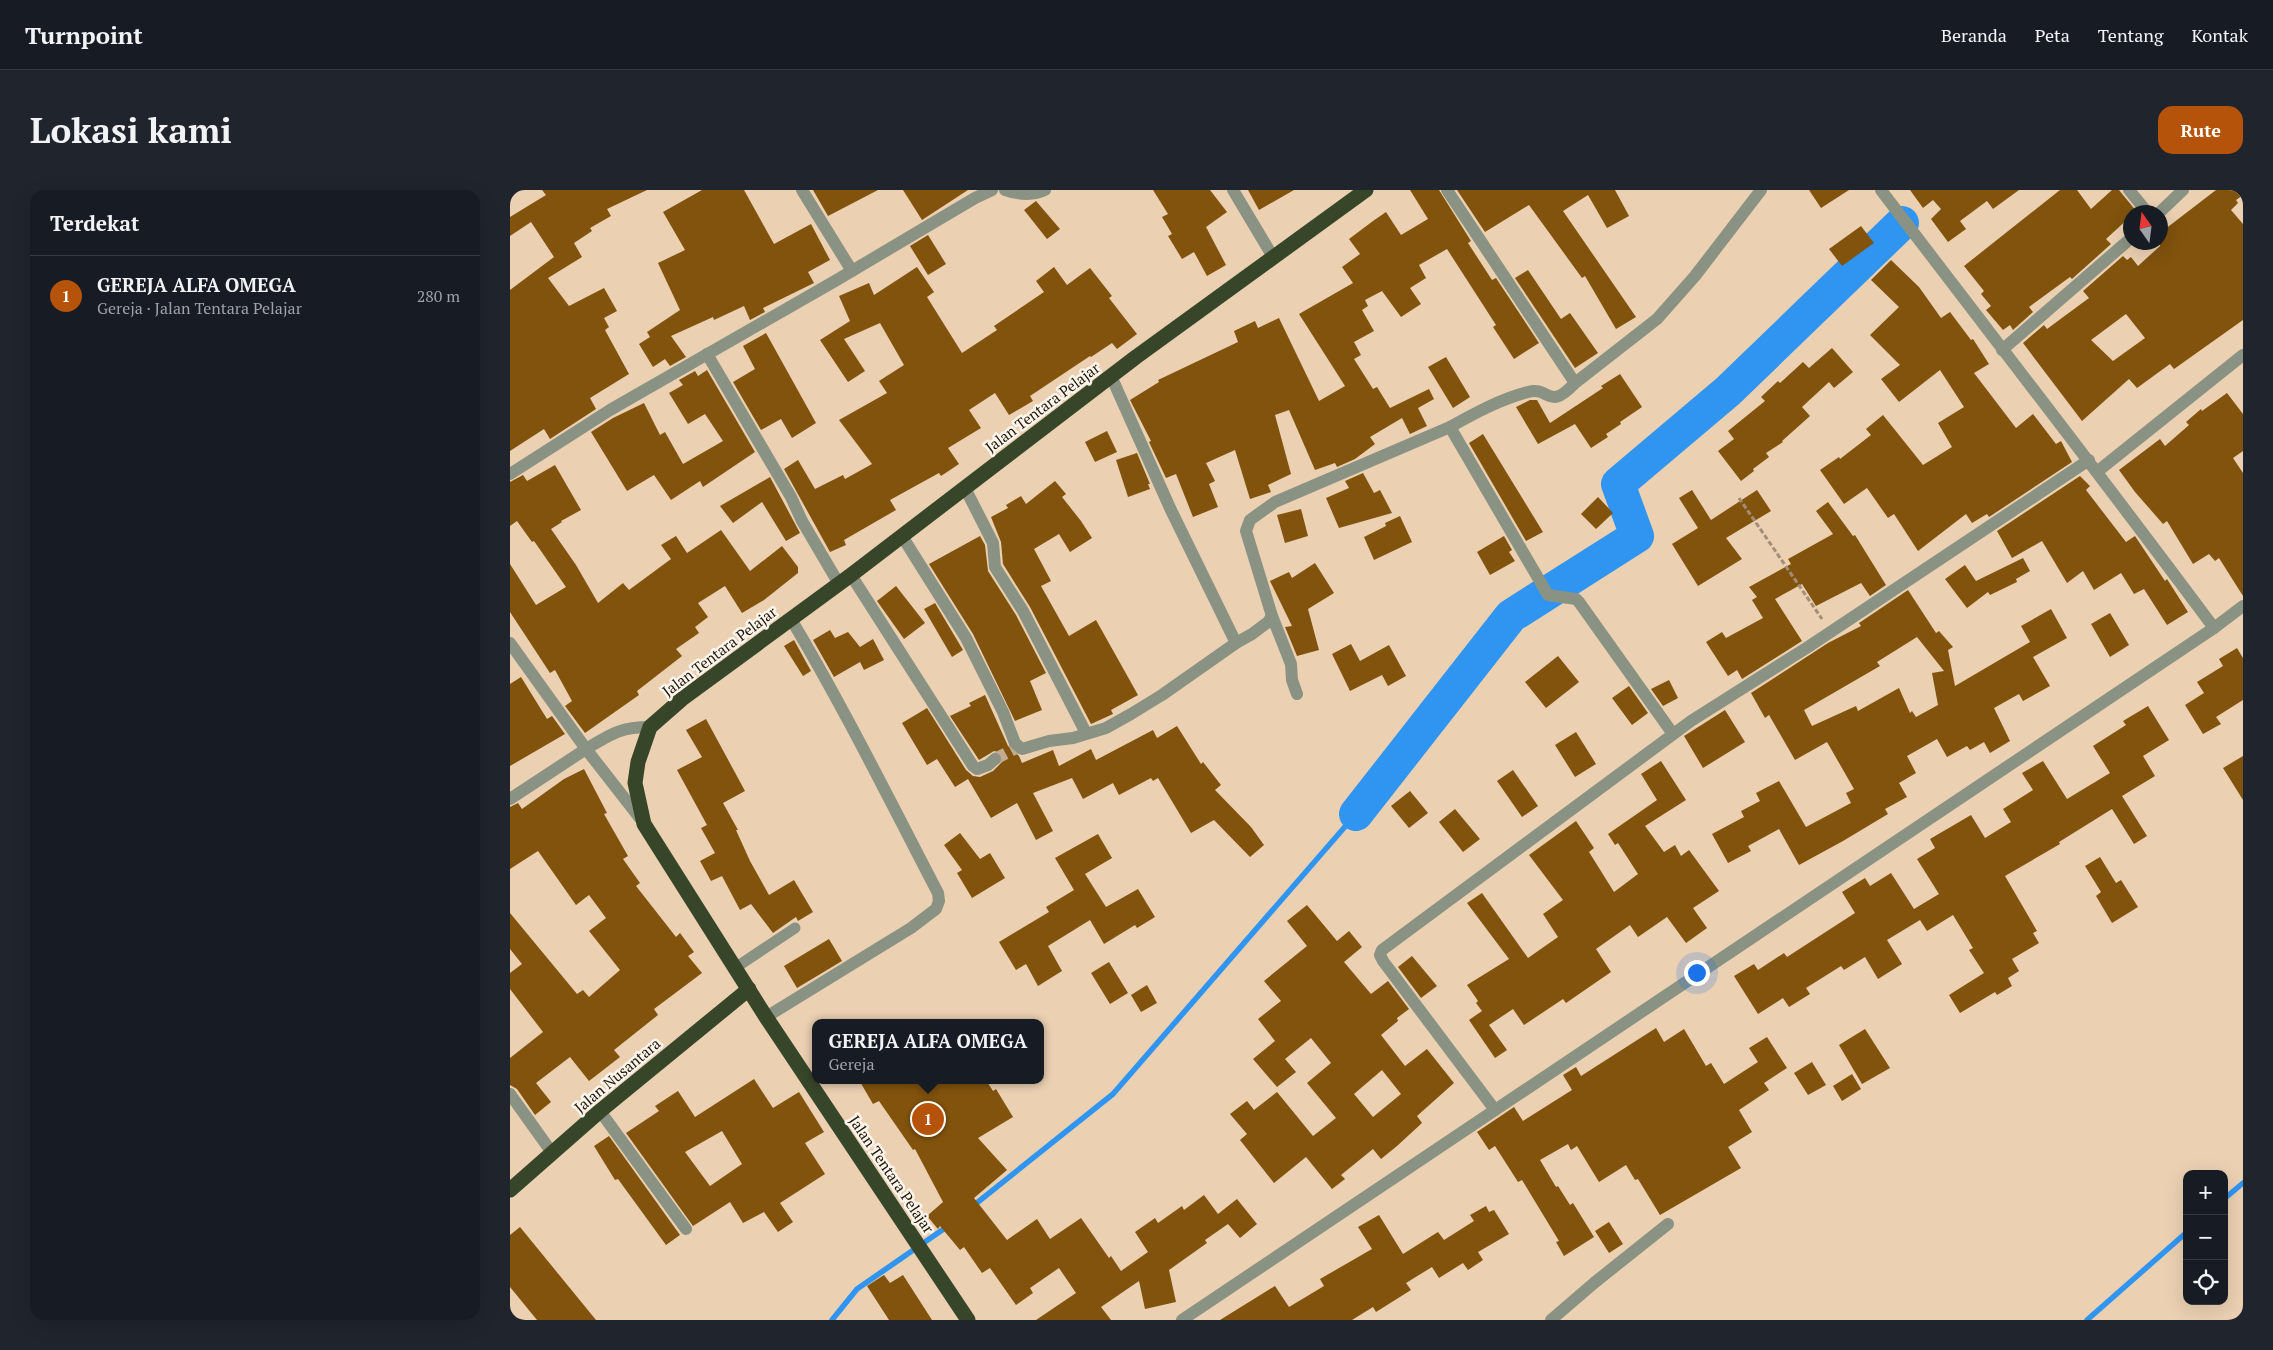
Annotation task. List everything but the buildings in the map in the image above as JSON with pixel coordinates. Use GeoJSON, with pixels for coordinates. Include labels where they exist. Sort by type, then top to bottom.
{"type":"FeatureCollection","features":[{"type":"Feature","properties":{"kind":"highway","name":"Jalan Tentara Pelajar"},"geometry":{"type":"LineString","coordinates":[[968,1320],[766,1017],[644,824],[635,782],[638,762],[650,727],[682,698],[845,579],[1111,376],[1366,190]]}},
{"type":"Feature","properties":{"kind":"highway","name":"Jalan Nusantara"},"geometry":{"type":"LineString","coordinates":[[510,1190],[600,1111],[749,989]]}},
{"type":"Feature","properties":{"kind":"street"},"geometry":{"type":"LineString","coordinates":[[802,190],[852,271]]}},
{"type":"Feature","properties":{"kind":"street"},"geometry":{"type":"LineString","coordinates":[[510,474],[572,432],[852,271],[947,214],[992,190]]}},
{"type":"Feature","properties":{"kind":"street"},"geometry":{"type":"LineString","coordinates":[[1005,190],[1024,194],[1038,193],[1045,190]]}},
{"type":"Feature","properties":{"kind":"street"},"geometry":{"type":"LineString","coordinates":[[1233,190],[1273,256]]}},
{"type":"Feature","properties":{"kind":"street"},"geometry":{"type":"LineString","coordinates":[[1446,190],[1575,383]]}},
{"type":"Feature","properties":{"kind":"street"},"geometry":{"type":"LineString","coordinates":[[1297,694],[1292,680],[1292,664],[1272,616],[1246,531],[1250,520],[1274,502],[1450,428],[1471,415],[1514,396],[1531,391],[1540,392],[1554,398],[1564,394],[1575,383],[1657,319],[1695,276],[1761,190]]}},
{"type":"Feature","properties":{"kind":"street"},"geometry":{"type":"LineString","coordinates":[[1881,190],[2002,350],[2098,471],[2214,628]]}},
{"type":"Feature","properties":{"kind":"street"},"geometry":{"type":"LineString","coordinates":[[2129,190],[2141,205]]}},
{"type":"Feature","properties":{"kind":"street"},"geometry":{"type":"LineString","coordinates":[[2167,205],[2183,190]]}},
{"type":"Feature","properties":{"kind":"street"},"geometry":{"type":"LineString","coordinates":[[2002,350],[2123,245]]}},
{"type":"Feature","properties":{"kind":"street"},"geometry":{"type":"LineString","coordinates":[[707,354],[791,497],[802,521],[845,579],[973,766],[976,769],[981,769],[995,759]]}},
{"type":"Feature","properties":{"kind":"street"},"geometry":{"type":"LineString","coordinates":[[2098,471],[2243,355]]}},
{"type":"Feature","properties":{"kind":"street"},"geometry":{"type":"LineString","coordinates":[[1111,376],[1170,508],[1236,643]]}},
{"type":"Feature","properties":{"kind":"street"},"geometry":{"type":"LineString","coordinates":[[1450,428],[1547,593],[1576,599],[1579,602],[1673,734]]}},
{"type":"Feature","properties":{"kind":"street"},"geometry":{"type":"LineString","coordinates":[[1495,1110],[1383,962],[1380,955],[1382,950],[1673,734],[2089,460]]}},
{"type":"Feature","properties":{"kind":"street"},"geometry":{"type":"LineString","coordinates":[[965,488],[993,542],[995,566],[1023,611],[1086,734]]}},
{"type":"Feature","properties":{"kind":"street"},"geometry":{"type":"LineString","coordinates":[[902,536],[966,638],[1018,747],[1025,749],[1044,742],[1073,738],[1106,728],[1142,708],[1252,634],[1268,622],[1272,616]]}},
{"type":"Feature","properties":{"kind":"street"},"geometry":{"type":"LineString","coordinates":[[1182,1320],[2214,628],[2243,606]]}},
{"type":"Feature","properties":{"kind":"street"},"geometry":{"type":"LineString","coordinates":[[766,1017],[911,928],[936,908],[939,900],[938,892],[820,668],[791,619]]}},
{"type":"Feature","properties":{"kind":"street"},"geometry":{"type":"LineString","coordinates":[[510,643],[586,749],[644,824]]}},
{"type":"Feature","properties":{"kind":"street"},"geometry":{"type":"LineString","coordinates":[[510,799],[618,730],[632,727],[650,727]]}},
{"type":"Feature","properties":{"kind":"street"},"geometry":{"type":"LineString","coordinates":[[510,1094],[553,1154]]}},
{"type":"Feature","properties":{"kind":"street"},"geometry":{"type":"LineString","coordinates":[[600,1111],[686,1229]]}},
{"type":"Feature","properties":{"kind":"street"},"geometry":{"type":"LineString","coordinates":[[1551,1320],[1668,1224]]}},
{"type":"Feature","properties":{"kind":"lane"},"geometry":{"type":"LineString","coordinates":[[735,968],[795,928]]}},
{"type":"Feature","properties":{"kind":"path"},"geometry":{"type":"LineString","coordinates":[[1740,498],[1830,631]]}},
{"type":"Feature","properties":{"kind":"waterway"},"geometry":{"type":"LineString","coordinates":[[1356,814],[1511,616],[1637,536],[1618,484],[1728,391],[1902,223]]}},
{"type":"Feature","properties":{"kind":"waterway"},"geometry":{"type":"LineString","coordinates":[[973,1206],[1113,1094],[1356,814]]}},
{"type":"Feature","properties":{"kind":"waterway"},"geometry":{"type":"LineString","coordinates":[[2228,1196],[2243,1183]]}},
{"type":"Feature","properties":{"kind":"waterway"},"geometry":{"type":"LineString","coordinates":[[832,1320],[857,1289],[948,1226]]}},
{"type":"Feature","properties":{"kind":"waterway"},"geometry":{"type":"LineString","coordinates":[[2087,1320],[2183,1236]]}},
{"type":"Feature","properties":{"kind":"tunnel"},"geometry":{"type":"LineString","coordinates":[[995,759],[1018,747]]}},
{"type":"Feature","properties":{"kind":"place","name":"GEREJA ALFA OMEGA"},"geometry":{"type":"Point","coordinates":[928,1119]}}]}
